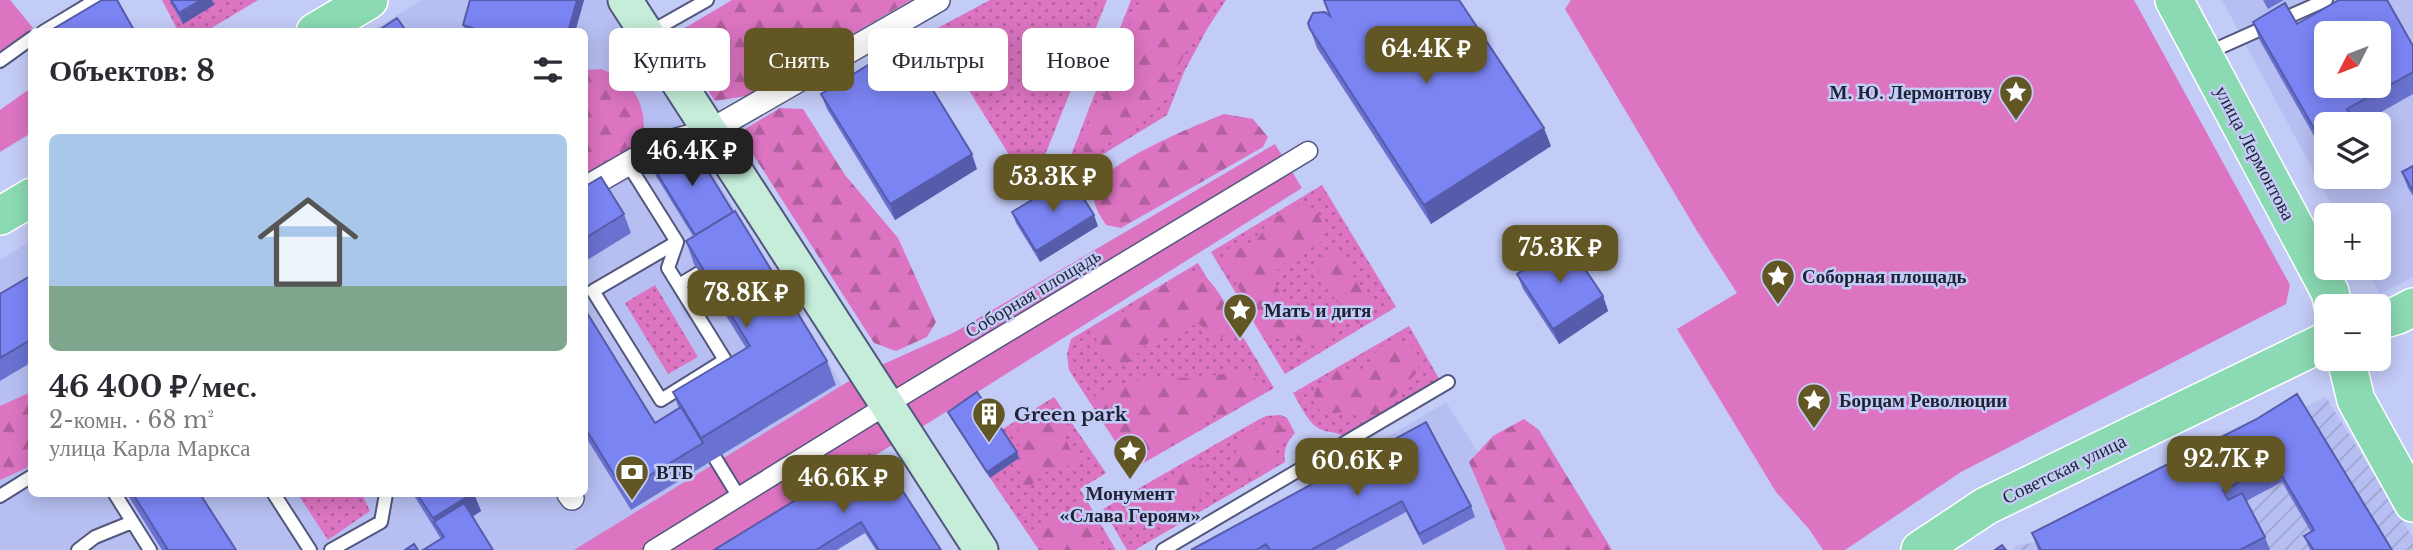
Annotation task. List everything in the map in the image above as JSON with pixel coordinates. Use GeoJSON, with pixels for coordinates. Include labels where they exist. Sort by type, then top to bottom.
{"type":"FeatureCollection","features":[{"type":"Feature","properties":{"kind":"main road"},"geometry":{"type":"LineString","coordinates":[[625,0],[643,28]]}},
{"type":"Feature","properties":{"kind":"main road","name":"улица Лермонтова"},"geometry":{"type":"LineString","coordinates":[[2174,0],[2330,294]]}},
{"type":"Feature","properties":{"kind":"main road"},"geometry":{"type":"LineString","coordinates":[[321,28],[357,3]]}},
{"type":"Feature","properties":{"kind":"main road"},"geometry":{"type":"LineString","coordinates":[[684,91],[710,131],[766,231],[887,405],[981,550]]}},
{"type":"Feature","properties":{"kind":"main road"},"geometry":{"type":"LineString","coordinates":[[0,216],[28,199]]}},
{"type":"Feature","properties":{"kind":"main road"},"geometry":{"type":"LineString","coordinates":[[2391,316],[2413,307]]}},
{"type":"Feature","properties":{"kind":"main road","name":"Советская улица"},"geometry":{"type":"LineString","coordinates":[[1920,550],[1986,506],[2314,347]]}},
{"type":"Feature","properties":{"kind":"main road"},"geometry":{"type":"LineString","coordinates":[[2349,371],[2356,400],[2413,503]]}},
{"type":"Feature","properties":{"kind":"street"},"geometry":{"type":"LineString","coordinates":[[588,187],[662,144],[710,131],[938,0]]}},
{"type":"Feature","properties":{"kind":"street","name":"Соборная площадь"},"geometry":{"type":"LineString","coordinates":[[653,550],[1308,151]]}},
{"type":"Feature","properties":{"kind":"lane"},"geometry":{"type":"LineString","coordinates":[[50,28],[96,0]]}},
{"type":"Feature","properties":{"kind":"lane"},"geometry":{"type":"LineString","coordinates":[[658,28],[707,0]]}},
{"type":"Feature","properties":{"kind":"lane"},"geometry":{"type":"LineString","coordinates":[[2203,55],[2326,0]]}},
{"type":"Feature","properties":{"kind":"lane"},"geometry":{"type":"LineString","coordinates":[[0,61],[28,41]]}},
{"type":"Feature","properties":{"kind":"lane"},"geometry":{"type":"LineString","coordinates":[[628,164],[677,242]]}},
{"type":"Feature","properties":{"kind":"lane"},"geometry":{"type":"LineString","coordinates":[[677,242],[668,268],[725,360],[677,397],[661,400],[593,291],[677,242]]}},
{"type":"Feature","properties":{"kind":"lane"},"geometry":{"type":"LineString","coordinates":[[679,285],[699,273]]}},
{"type":"Feature","properties":{"kind":"lane"},"geometry":{"type":"LineString","coordinates":[[1163,550],[1448,382]]}},
{"type":"Feature","properties":{"kind":"lane"},"geometry":{"type":"LineString","coordinates":[[715,458],[739,497]]}},
{"type":"Feature","properties":{"kind":"lane"},"geometry":{"type":"LineString","coordinates":[[0,496],[28,478]]}},
{"type":"Feature","properties":{"kind":"lane"},"geometry":{"type":"LineString","coordinates":[[117,497],[150,550]]}},
{"type":"Feature","properties":{"kind":"lane"},"geometry":{"type":"LineString","coordinates":[[276,497],[310,550]]}},
{"type":"Feature","properties":{"kind":"lane"},"geometry":{"type":"LineString","coordinates":[[331,550],[381,522],[385,497]]}},
{"type":"Feature","properties":{"kind":"lane"},"geometry":{"type":"LineString","coordinates":[[78,550],[95,537],[132,522]]}},
{"type":"Feature","properties":{"kind":"shaded area"},"geometry":{"type":"Polygon","coordinates":[[[422,0],[607,0],[624,28],[609,28],[609,91],[663,91],[844,388],[582,550],[0,550],[0,260],[28,243],[28,497],[588,497],[588,28],[376,28],[422,0]]]}},
{"type":"Feature","properties":{"kind":"shaded area"},"geometry":{"type":"Polygon","coordinates":[[[2222,0],[2413,0],[2413,277],[2380,294],[2372,280],[2391,280],[2391,203],[2331,203],[2323,189],[2391,189],[2391,112],[2314,112],[2314,172],[2222,0]]]}},
{"type":"Feature","properties":{"kind":"shaded area"},"geometry":{"type":"Polygon","coordinates":[[[2326,397],[2413,538],[2413,550],[2012,550],[2018,545],[2033,543],[2326,397]]]}},
{"type":"Feature","properties":{"kind":"shaded area"},"geometry":{"type":"Polygon","coordinates":[[[1446,402],[1540,550],[1200,550],[1446,402]]]}},
{"type":"Feature","properties":{"kind":"green space"},"geometry":{"type":"Polygon","coordinates":[[[0,0],[10,0],[33,28],[28,28],[28,32],[0,55],[0,0]]]}},
{"type":"Feature","properties":{"kind":"green space"},"geometry":{"type":"Polygon","coordinates":[[[162,0],[258,0],[212,28],[176,28],[162,0]]]}},
{"type":"Feature","properties":{"kind":"green space"},"geometry":{"type":"Polygon","coordinates":[[[732,0],[911,0],[854,33],[854,28],[744,28],[744,91],[755,91],[746,96],[715,101],[708,91],[730,91],[730,28],[685,28],[732,0]]]}},
{"type":"Feature","properties":{"kind":"green space"},"geometry":{"type":"Polygon","coordinates":[[[990,0],[1107,0],[1096,28],[1022,28],[1022,91],[1071,91],[1031,190],[969,91],[1008,91],[1008,28],[938,28],[990,0]]]}},
{"type":"Feature","properties":{"kind":"green space"},"geometry":{"type":"Polygon","coordinates":[[[1131,0],[1226,0],[1184,72],[1167,115],[1066,177],[1073,150],[1096,91],[1134,91],[1134,28],[1120,28],[1131,0]]]}},
{"type":"Feature","properties":{"kind":"green space"},"geometry":{"type":"Polygon","coordinates":[[[1141,0],[1221,0],[1192,39],[1156,110],[1134,130],[1088,154],[1084,152],[1081,144],[1105,91],[1134,91],[1134,28],[1129,28],[1141,0]]]}},
{"type":"Feature","properties":{"kind":"green space"},"geometry":{"type":"Polygon","coordinates":[[[1571,0],[2134,0],[2290,285],[2286,304],[1961,472],[1845,550],[1823,550],[1809,529],[1776,492],[1677,329],[1737,293],[1565,9],[1571,0]]]}},
{"type":"Feature","properties":{"kind":"green space"},"geometry":{"type":"Polygon","coordinates":[[[601,69],[609,73],[609,91],[633,91],[642,109],[644,126],[639,143],[633,150],[588,175],[588,70],[601,69]]]}},
{"type":"Feature","properties":{"kind":"green space"},"geometry":{"type":"Polygon","coordinates":[[[28,90],[28,135],[0,152],[0,110],[28,90]]]}},
{"type":"Feature","properties":{"kind":"green space"},"geometry":{"type":"Polygon","coordinates":[[[780,108],[803,109],[845,175],[898,238],[936,322],[927,337],[896,351],[874,343],[752,153],[745,129],[780,108]]]}},
{"type":"Feature","properties":{"kind":"green space"},"geometry":{"type":"Polygon","coordinates":[[[1224,114],[1253,119],[1268,137],[1263,147],[1121,228],[1106,225],[1094,199],[1095,190],[1102,179],[1152,146],[1224,114]]]}},
{"type":"Feature","properties":{"kind":"green space"},"geometry":{"type":"Polygon","coordinates":[[[1275,144],[1302,188],[933,420],[720,550],[574,550],[859,375],[955,332],[1275,144]]]}},
{"type":"Feature","properties":{"kind":"green space"},"geometry":{"type":"Polygon","coordinates":[[[1322,185],[1396,307],[1285,374],[1211,252],[1322,185]]]}},
{"type":"Feature","properties":{"kind":"green space"},"geometry":{"type":"Polygon","coordinates":[[[1306,204],[1321,220],[1321,242],[1289,260],[1274,273],[1276,284],[1286,299],[1327,321],[1333,337],[1329,345],[1320,348],[1290,338],[1272,339],[1256,320],[1223,259],[1226,249],[1251,246],[1268,221],[1306,204]]]}},
{"type":"Feature","properties":{"kind":"green space"},"geometry":{"type":"Polygon","coordinates":[[[1329,249],[1338,252],[1373,307],[1373,317],[1368,321],[1358,324],[1334,298],[1321,278],[1321,258],[1329,249]]]}},
{"type":"Feature","properties":{"kind":"green space"},"geometry":{"type":"Polygon","coordinates":[[[1198,263],[1274,388],[1133,469],[1069,370],[1067,354],[1071,339],[1198,263]]]}},
{"type":"Feature","properties":{"kind":"green space"},"geometry":{"type":"Polygon","coordinates":[[[1189,274],[1206,278],[1215,288],[1226,304],[1237,334],[1232,338],[1222,337],[1199,324],[1176,335],[1149,342],[1129,362],[1117,367],[1100,354],[1093,326],[1135,306],[1154,289],[1189,274]]]}},
{"type":"Feature","properties":{"kind":"green space"},"geometry":{"type":"Polygon","coordinates":[[[655,285],[698,357],[668,374],[625,303],[655,285]]]}},
{"type":"Feature","properties":{"kind":"green space"},"geometry":{"type":"Polygon","coordinates":[[[1409,326],[1441,382],[1346,438],[1314,425],[1293,393],[1409,326]]]}},
{"type":"Feature","properties":{"kind":"green space"},"geometry":{"type":"Polygon","coordinates":[[[1404,342],[1417,354],[1418,371],[1389,402],[1388,411],[1374,417],[1352,412],[1322,414],[1315,402],[1314,388],[1337,369],[1360,370],[1372,360],[1376,350],[1386,344],[1404,342]]]}},
{"type":"Feature","properties":{"kind":"green space"},"geometry":{"type":"Polygon","coordinates":[[[1249,368],[1257,381],[1259,393],[1225,415],[1209,414],[1200,418],[1194,433],[1139,459],[1128,443],[1109,426],[1093,398],[1117,385],[1211,376],[1249,368]]]}},
{"type":"Feature","properties":{"kind":"green space"},"geometry":{"type":"Polygon","coordinates":[[[28,393],[28,467],[0,480],[0,406],[28,393]]]}},
{"type":"Feature","properties":{"kind":"green space"},"geometry":{"type":"Polygon","coordinates":[[[1054,397],[1106,473],[1080,489],[1116,550],[1039,550],[990,478],[1019,458],[1001,430],[1054,397]]]}},
{"type":"Feature","properties":{"kind":"green space"},"geometry":{"type":"Polygon","coordinates":[[[1055,414],[1069,447],[1079,460],[1071,466],[1056,464],[1035,481],[1028,491],[1020,478],[1024,452],[1015,439],[1017,433],[1030,421],[1055,414]]]}},
{"type":"Feature","properties":{"kind":"green space"},"geometry":{"type":"Polygon","coordinates":[[[1281,415],[1287,418],[1295,433],[1286,446],[1285,462],[1135,550],[1127,550],[1103,509],[1258,420],[1266,416],[1281,415]]]}},
{"type":"Feature","properties":{"kind":"green space"},"geometry":{"type":"Polygon","coordinates":[[[1524,419],[1539,430],[1612,550],[1506,550],[1469,462],[1493,436],[1524,419]]]}},
{"type":"Feature","properties":{"kind":"green space"},"geometry":{"type":"Polygon","coordinates":[[[1276,423],[1282,426],[1285,432],[1274,458],[1262,468],[1242,475],[1236,467],[1236,444],[1259,428],[1276,423]]]}},
{"type":"Feature","properties":{"kind":"green space"},"geometry":{"type":"Polygon","coordinates":[[[1203,465],[1205,481],[1202,493],[1188,508],[1168,519],[1137,530],[1127,523],[1120,511],[1138,496],[1203,465]]]}},
{"type":"Feature","properties":{"kind":"green space"},"geometry":{"type":"Polygon","coordinates":[[[300,497],[363,497],[370,511],[328,540],[300,497]]]}},
{"type":"Feature","properties":{"kind":"green space"},"geometry":{"type":"Polygon","coordinates":[[[1075,505],[1095,531],[1100,550],[1044,550],[1032,530],[1075,505]]]}},
{"type":"Feature","properties":{"kind":"building"},"geometry":{"type":"Polygon","coordinates":[[[102,0],[117,0],[133,28],[55,28],[102,0]]]}},
{"type":"Feature","properties":{"kind":"building"},"geometry":{"type":"Polygon","coordinates":[[[171,0],[201,0],[179,13],[171,0]]]}},
{"type":"Feature","properties":{"kind":"building"},"geometry":{"type":"Polygon","coordinates":[[[470,0],[577,0],[569,28],[472,28],[463,25],[470,0]]]}},
{"type":"Feature","properties":{"kind":"building"},"geometry":{"type":"Polygon","coordinates":[[[1324,0],[1459,0],[1544,128],[1424,205],[1310,29],[1308,23],[1313,13],[1325,12],[1330,16],[1324,0]]]}},
{"type":"Feature","properties":{"kind":"building"},"geometry":{"type":"Polygon","coordinates":[[[2339,0],[2387,0],[2413,46],[2413,72],[2391,84],[2391,21],[2314,21],[2314,98],[2367,98],[2347,109],[2349,112],[2314,112],[2314,129],[2253,22],[2285,3],[2297,24],[2339,0]]]}},
{"type":"Feature","properties":{"kind":"building"},"geometry":{"type":"Polygon","coordinates":[[[397,18],[404,28],[382,28],[397,18]]]}},
{"type":"Feature","properties":{"kind":"building"},"geometry":{"type":"Polygon","coordinates":[[[868,65],[868,91],[933,91],[972,154],[890,204],[821,94],[826,91],[854,91],[854,74],[868,65]]]}},
{"type":"Feature","properties":{"kind":"building"},"geometry":{"type":"Polygon","coordinates":[[[690,142],[733,212],[695,235],[652,165],[690,142]]]}},
{"type":"Feature","properties":{"kind":"building"},"geometry":{"type":"Polygon","coordinates":[[[2413,166],[2413,191],[2402,172],[2413,166]]]}},
{"type":"Feature","properties":{"kind":"building"},"geometry":{"type":"Polygon","coordinates":[[[601,177],[624,214],[588,236],[588,185],[601,177]]]}},
{"type":"Feature","properties":{"kind":"building"},"geometry":{"type":"Polygon","coordinates":[[[1070,177],[1094,215],[1036,251],[1012,212],[1070,177]]]}},
{"type":"Feature","properties":{"kind":"building"},"geometry":{"type":"Polygon","coordinates":[[[735,211],[827,361],[701,438],[673,392],[750,346],[686,241],[735,211]]]}},
{"type":"Feature","properties":{"kind":"building"},"geometry":{"type":"Polygon","coordinates":[[[1567,242],[1603,296],[1553,329],[1517,274],[1567,242]]]}},
{"type":"Feature","properties":{"kind":"building"},"geometry":{"type":"Polygon","coordinates":[[[28,277],[28,341],[0,358],[0,294],[28,277]]]}},
{"type":"Feature","properties":{"kind":"building"},"geometry":{"type":"Polygon","coordinates":[[[588,314],[655,423],[681,407],[703,443],[624,491],[588,432],[588,314]]]}},
{"type":"Feature","properties":{"kind":"building","name":"Green park"},"geometry":{"type":"Polygon","coordinates":[[[977,392],[1017,452],[987,472],[948,412],[977,392]]]}},
{"type":"Feature","properties":{"kind":"building"},"geometry":{"type":"Polygon","coordinates":[[[2297,394],[2392,550],[2314,550],[2304,536],[2314,530],[2275,464],[2223,490],[2228,500],[2242,493],[2265,537],[2240,550],[2041,550],[2032,533],[2255,420],[2297,394]]]}},
{"type":"Feature","properties":{"kind":"building"},"geometry":{"type":"Polygon","coordinates":[[[1426,422],[1471,506],[1419,534],[1402,501],[1311,550],[1270,550],[1266,544],[1256,550],[1191,550],[1426,422]]]}},
{"type":"Feature","properties":{"kind":"building"},"geometry":{"type":"Polygon","coordinates":[[[869,455],[882,459],[941,550],[879,550],[861,522],[816,550],[714,550],[869,455]]]}},
{"type":"Feature","properties":{"kind":"building"},"geometry":{"type":"Polygon","coordinates":[[[135,497],[202,497],[236,550],[168,550],[135,497]]]}},
{"type":"Feature","properties":{"kind":"building"},"geometry":{"type":"Polygon","coordinates":[[[419,497],[467,497],[433,518],[419,497]]]}},
{"type":"Feature","properties":{"kind":"building"},"geometry":{"type":"Polygon","coordinates":[[[464,503],[493,550],[423,550],[444,537],[434,522],[464,503]]]}},
{"type":"Feature","properties":{"kind":"building"},"geometry":{"type":"Polygon","coordinates":[[[414,544],[418,550],[405,550],[414,544]]]}},
{"type":"Feature","properties":{"kind":"place","name":"М. Ю. Лермонтову"},"geometry":{"type":"Point","coordinates":[2016,122]}},
{"type":"Feature","properties":{"kind":"place","name":"Соборная площадь"},"geometry":{"type":"Point","coordinates":[1778,306]}},
{"type":"Feature","properties":{"kind":"place","name":"Мать и дитя"},"geometry":{"type":"Point","coordinates":[1240,340]}},
{"type":"Feature","properties":{"kind":"place","name":"Борцам Революции"},"geometry":{"type":"Point","coordinates":[1814,430]}},
{"type":"Feature","properties":{"kind":"place","name":"Green park"},"geometry":{"type":"Point","coordinates":[989,444]}},
{"type":"Feature","properties":{"kind":"place","name":"Монумент «Слава Героям»"},"geometry":{"type":"Point","coordinates":[1130,481]}},
{"type":"Feature","properties":{"kind":"place","name":"ВТБ"},"geometry":{"type":"Point","coordinates":[632,502]}}]}
